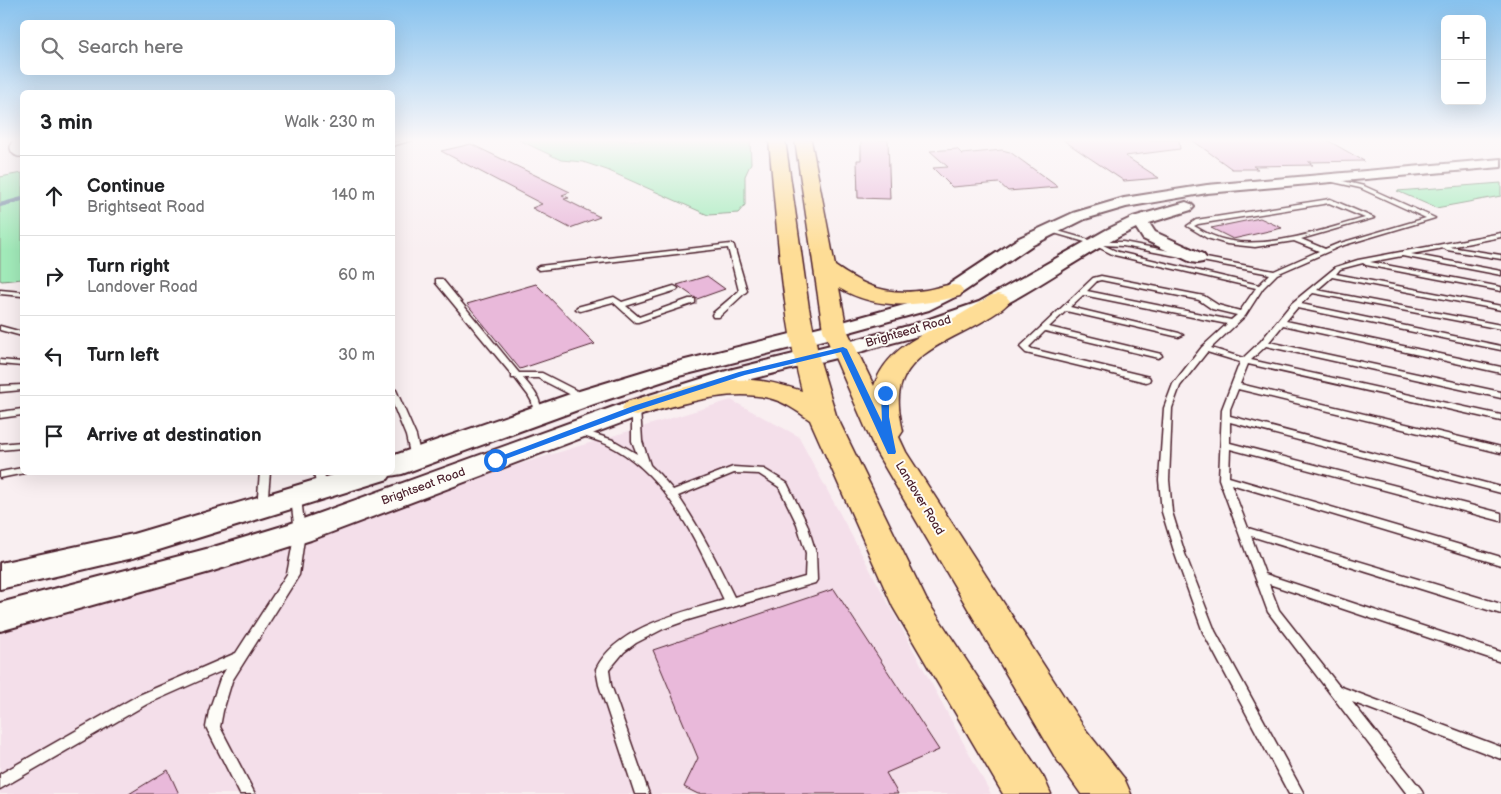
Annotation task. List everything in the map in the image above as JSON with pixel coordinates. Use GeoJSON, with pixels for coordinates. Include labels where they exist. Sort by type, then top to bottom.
{"type":"FeatureCollection","features":[{"type":"Feature","properties":{"kind":"main road"},"geometry":{"type":"LineString","coordinates":[[782,177],[804,348],[822,415],[911,607],[1028,794]]}},
{"type":"Feature","properties":{"kind":"main road","name":"Landover Road"},"geometry":{"type":"LineString","coordinates":[[808,177],[839,340],[892,452],[1070,743],[1108,794]]}},
{"type":"Feature","properties":{"kind":"main road"},"geometry":{"type":"LineString","coordinates":[[824,268],[848,286],[860,292],[889,298],[910,299],[928,297],[952,291]]}},
{"type":"Feature","properties":{"kind":"main road"},"geometry":{"type":"LineString","coordinates":[[892,452],[885,417],[885,393],[891,374],[898,362],[927,342],[998,301]]}},
{"type":"Feature","properties":{"kind":"main road","name":"Brightseat Road"},"geometry":{"type":"LineString","coordinates":[[404,463],[585,398],[687,366],[804,348],[839,340]]}},
{"type":"Feature","properties":{"kind":"main road","name":"Brightseat Road"},"geometry":{"type":"LineString","coordinates":[[0,617],[210,560],[300,532],[636,408],[742,374],[804,348]]}},
{"type":"Feature","properties":{"kind":"main road"},"geometry":{"type":"LineString","coordinates":[[636,408],[721,389],[746,387],[780,392],[793,397],[822,415]]}},
{"type":"Feature","properties":{"kind":"main road"},"geometry":{"type":"LineString","coordinates":[[0,576],[133,546],[262,508],[312,487],[365,475]]}},
{"type":"Feature","properties":{"kind":"street","name":"Brightseat Road"},"geometry":{"type":"LineString","coordinates":[[839,340],[900,313],[922,306],[952,291],[995,261],[1049,230],[1079,216],[1100,209],[1173,194],[1330,177]]}},
{"type":"Feature","properties":{"kind":"street","name":"Brightseat Road"},"geometry":{"type":"LineString","coordinates":[[839,340],[922,329],[998,301],[1094,243],[1161,211],[1205,203],[1477,177]]}},
{"type":"Feature","properties":{"kind":"street"},"geometry":{"type":"LineString","coordinates":[[1139,220],[1150,235],[1197,258]]}},
{"type":"Feature","properties":{"kind":"lane"},"geometry":{"type":"LineString","coordinates":[[1297,794],[1209,632],[1180,554],[1167,512],[1164,480],[1168,408],[1176,386],[1205,349],[1242,314],[1260,287],[1275,273],[1324,251],[1432,218],[1362,187],[1318,178]]}},
{"type":"Feature","properties":{"kind":"lane"},"geometry":{"type":"LineString","coordinates":[[1295,240],[1371,218],[1330,201],[1196,222],[1190,226],[1210,237],[1227,242],[1255,245],[1295,240],[1324,251]]}},
{"type":"Feature","properties":{"kind":"lane"},"geometry":{"type":"LineString","coordinates":[[1049,230],[1094,243],[1116,254],[1260,287]]}},
{"type":"Feature","properties":{"kind":"lane"},"geometry":{"type":"LineString","coordinates":[[1416,794],[1274,612],[1224,479],[1226,409],[1245,361],[1264,343],[1295,306],[1338,268],[1358,262],[1501,235]]}},
{"type":"Feature","properties":{"kind":"lane"},"geometry":{"type":"LineString","coordinates":[[1484,238],[1501,241]]}},
{"type":"Feature","properties":{"kind":"lane"},"geometry":{"type":"LineString","coordinates":[[1094,243],[1123,244],[1275,273]]}},
{"type":"Feature","properties":{"kind":"lane"},"geometry":{"type":"LineString","coordinates":[[539,268],[731,246],[744,291],[716,315]]}},
{"type":"Feature","properties":{"kind":"lane"},"geometry":{"type":"LineString","coordinates":[[1440,247],[1501,257]]}},
{"type":"Feature","properties":{"kind":"lane"},"geometry":{"type":"LineString","coordinates":[[1400,254],[1501,273]]}},
{"type":"Feature","properties":{"kind":"lane"},"geometry":{"type":"LineString","coordinates":[[1358,262],[1501,289]]}},
{"type":"Feature","properties":{"kind":"lane"},"geometry":{"type":"LineString","coordinates":[[1331,275],[1501,308]]}},
{"type":"Feature","properties":{"kind":"lane"},"geometry":{"type":"LineString","coordinates":[[1146,379],[1029,351],[1024,347],[1095,279],[1101,278],[1200,298],[1215,307],[1242,314]]}},
{"type":"Feature","properties":{"kind":"lane"},"geometry":{"type":"LineString","coordinates":[[440,281],[535,400],[537,416]]}},
{"type":"Feature","properties":{"kind":"lane"},"geometry":{"type":"LineString","coordinates":[[621,305],[674,288]]}},
{"type":"Feature","properties":{"kind":"lane"},"geometry":{"type":"LineString","coordinates":[[1312,291],[1501,327]]}},
{"type":"Feature","properties":{"kind":"lane"},"geometry":{"type":"LineString","coordinates":[[0,292],[20,294]]}},
{"type":"Feature","properties":{"kind":"lane"},"geometry":{"type":"LineString","coordinates":[[1081,292],[1232,323]]}},
{"type":"Feature","properties":{"kind":"lane"},"geometry":{"type":"LineString","coordinates":[[580,309],[614,299],[638,320],[692,301]]}},
{"type":"Feature","properties":{"kind":"lane"},"geometry":{"type":"LineString","coordinates":[[1295,306],[1501,348]]}},
{"type":"Feature","properties":{"kind":"lane"},"geometry":{"type":"LineString","coordinates":[[1064,308],[1179,336]]}},
{"type":"Feature","properties":{"kind":"lane"},"geometry":{"type":"LineString","coordinates":[[1281,322],[1501,370]]}},
{"type":"Feature","properties":{"kind":"lane"},"geometry":{"type":"LineString","coordinates":[[0,328],[20,333]]}},
{"type":"Feature","properties":{"kind":"lane"},"geometry":{"type":"LineString","coordinates":[[1044,328],[1158,356]]}},
{"type":"Feature","properties":{"kind":"lane"},"geometry":{"type":"LineString","coordinates":[[1264,343],[1501,395]]}},
{"type":"Feature","properties":{"kind":"lane"},"geometry":{"type":"LineString","coordinates":[[1205,349],[1245,361],[1501,418]]}},
{"type":"Feature","properties":{"kind":"lane"},"geometry":{"type":"LineString","coordinates":[[0,362],[20,364]]}},
{"type":"Feature","properties":{"kind":"lane"},"geometry":{"type":"LineString","coordinates":[[515,376],[539,375],[585,398]]}},
{"type":"Feature","properties":{"kind":"lane"},"geometry":{"type":"LineString","coordinates":[[1236,386],[1501,450]]}},
{"type":"Feature","properties":{"kind":"lane"},"geometry":{"type":"LineString","coordinates":[[0,389],[20,388]]}},
{"type":"Feature","properties":{"kind":"lane"},"geometry":{"type":"LineString","coordinates":[[395,397],[411,436],[404,463]]}},
{"type":"Feature","properties":{"kind":"lane"},"geometry":{"type":"LineString","coordinates":[[636,408],[637,441],[645,465]]}},
{"type":"Feature","properties":{"kind":"lane"},"geometry":{"type":"LineString","coordinates":[[0,415],[20,412]]}},
{"type":"Feature","properties":{"kind":"lane"},"geometry":{"type":"LineString","coordinates":[[1226,418],[1501,490]]}},
{"type":"Feature","properties":{"kind":"lane"},"geometry":{"type":"LineString","coordinates":[[574,431],[596,436],[613,444],[645,465],[672,494],[696,530],[731,603]]}},
{"type":"Feature","properties":{"kind":"lane"},"geometry":{"type":"LineString","coordinates":[[0,448],[20,445]]}},
{"type":"Feature","properties":{"kind":"lane"},"geometry":{"type":"LineString","coordinates":[[1225,445],[1501,517]]}},
{"type":"Feature","properties":{"kind":"lane"},"geometry":{"type":"LineString","coordinates":[[642,794],[604,685],[602,669],[619,649],[667,622],[810,580],[811,553],[802,524],[783,485],[761,471],[733,470],[672,494]]}},
{"type":"Feature","properties":{"kind":"lane"},"geometry":{"type":"LineString","coordinates":[[0,475],[20,471]]}},
{"type":"Feature","properties":{"kind":"lane"},"geometry":{"type":"LineString","coordinates":[[262,508],[265,475]]}},
{"type":"Feature","properties":{"kind":"lane"},"geometry":{"type":"LineString","coordinates":[[1224,479],[1501,562]]}},
{"type":"Feature","properties":{"kind":"lane"},"geometry":{"type":"LineString","coordinates":[[248,794],[213,727],[221,692],[239,657],[293,575],[300,532],[312,487]]}},
{"type":"Feature","properties":{"kind":"lane"},"geometry":{"type":"LineString","coordinates":[[1243,530],[1501,609]]}},
{"type":"Feature","properties":{"kind":"lane"},"geometry":{"type":"LineString","coordinates":[[1261,577],[1501,656]]}},
{"type":"Feature","properties":{"kind":"lane"},"geometry":{"type":"LineString","coordinates":[[0,782],[142,700],[239,657]]}},
{"type":"Feature","properties":{"kind":"lane"},"geometry":{"type":"LineString","coordinates":[[1334,690],[1501,753]]}},
{"type":"Feature","properties":{"kind":"shaded area"},"geometry":{"type":"Polygon","coordinates":[[[731,400],[798,436],[991,794],[0,794],[0,622],[731,400]]]}},
{"type":"Feature","properties":{"kind":"green space"},"geometry":{"type":"Polygon","coordinates":[[[0,177],[20,177],[20,279],[0,280],[0,177]]]}},
{"type":"Feature","properties":{"kind":"green space"},"geometry":{"type":"Polygon","coordinates":[[[623,177],[745,177],[745,205],[738,213],[708,215],[623,177]]]}},
{"type":"Feature","properties":{"kind":"green space"},"geometry":{"type":"Polygon","coordinates":[[[1501,183],[1501,196],[1436,208],[1397,191],[1501,183]]]}},
{"type":"Feature","properties":{"kind":"building"},"geometry":{"type":"Polygon","coordinates":[[[491,177],[539,177],[570,192],[562,195],[569,198],[564,199],[600,217],[570,228],[532,208],[542,204],[491,177]]]}},
{"type":"Feature","properties":{"kind":"building"},"geometry":{"type":"Polygon","coordinates":[[[857,177],[889,177],[890,199],[858,198],[857,177]]]}},
{"type":"Feature","properties":{"kind":"building"},"geometry":{"type":"Polygon","coordinates":[[[942,177],[1044,177],[1058,187],[1008,191],[999,183],[952,187],[942,177]]]}},
{"type":"Feature","properties":{"kind":"building"},"geometry":{"type":"Polygon","coordinates":[[[1118,177],[1159,178],[1124,181],[1118,177]]]}},
{"type":"Feature","properties":{"kind":"building"},"geometry":{"type":"Polygon","coordinates":[[[1260,218],[1282,228],[1233,239],[1211,228],[1260,218]]]}},
{"type":"Feature","properties":{"kind":"building"},"geometry":{"type":"Polygon","coordinates":[[[707,276],[725,289],[697,299],[677,285],[707,276]]]}},
{"type":"Feature","properties":{"kind":"building"},"geometry":{"type":"Polygon","coordinates":[[[536,284],[595,344],[520,369],[467,304],[536,284]]]}},
{"type":"Feature","properties":{"kind":"building"},"geometry":{"type":"Polygon","coordinates":[[[834,589],[939,750],[886,773],[898,794],[698,794],[684,787],[698,758],[653,650],[834,589]]]}},
{"type":"Feature","properties":{"kind":"building"},"geometry":{"type":"Polygon","coordinates":[[[168,770],[179,794],[129,794],[168,770]]]}},
{"type":"Feature","properties":{"kind":"waterway"},"geometry":{"type":"LineString","coordinates":[[0,205],[20,200]]}},
{"type":"Feature","properties":{"kind":"route"},"geometry":{"type":"LineString","coordinates":[[495,460],[636,408],[742,374],[843,349],[892,452],[885,417],[885,393]]}}]}
